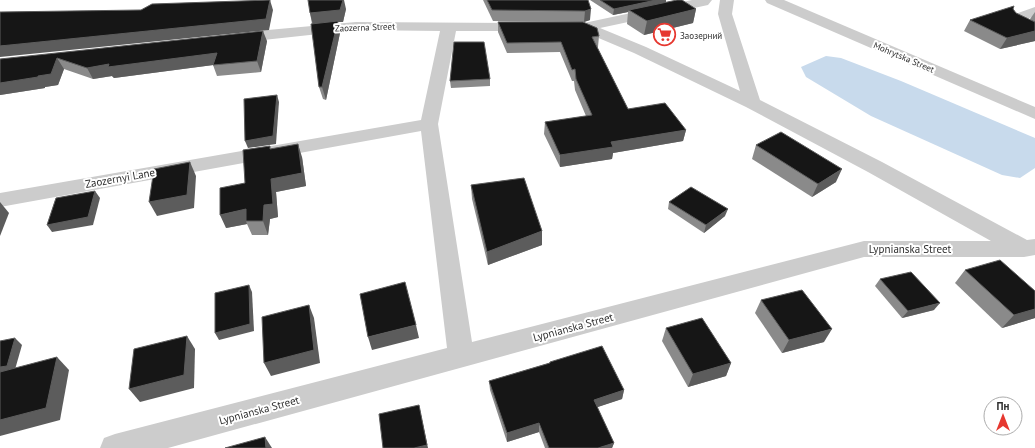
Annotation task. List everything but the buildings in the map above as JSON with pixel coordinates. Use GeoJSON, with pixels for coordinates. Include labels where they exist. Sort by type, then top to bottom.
{"type":"FeatureCollection","features":[{"type":"Feature","properties":{"kind":"street","name":"Zaozerna Street"},"geometry":{"type":"LineString","coordinates":[[225,39],[356,26],[584,27],[703,2],[705,0]]}},
{"type":"Feature","properties":{"kind":"street"},"geometry":{"type":"LineString","coordinates":[[727,0],[725,14],[752,103]]}},
{"type":"Feature","properties":{"kind":"street","name":"Mohrytska Street"},"geometry":{"type":"LineString","coordinates":[[772,0],[1035,114]]}},
{"type":"Feature","properties":{"kind":"street"},"geometry":{"type":"LineString","coordinates":[[1035,11],[1015,18],[1035,30]]}},
{"type":"Feature","properties":{"kind":"street"},"geometry":{"type":"LineString","coordinates":[[448,26],[429,124],[461,357]]}},
{"type":"Feature","properties":{"kind":"street"},"geometry":{"type":"LineString","coordinates":[[584,27],[640,50],[752,103],[1031,251]]}},
{"type":"Feature","properties":{"kind":"street","name":"Zaozernyi Lane"},"geometry":{"type":"LineString","coordinates":[[0,200],[429,124]]}},
{"type":"Feature","properties":{"kind":"street","name":"Lypnianska Street"},"geometry":{"type":"LineString","coordinates":[[115,448],[864,249],[1031,251]]}},
{"type":"Feature","properties":{"kind":"water"},"geometry":{"type":"Polygon","coordinates":[[[826,56],[841,58],[901,81],[1035,138],[1035,168],[1020,178],[1002,175],[871,116],[806,77],[801,67],[826,56]]]}},
{"type":"Feature","properties":{"kind":"place","name":"Заозерний"},"geometry":{"type":"Point","coordinates":[664,35]}}]}
